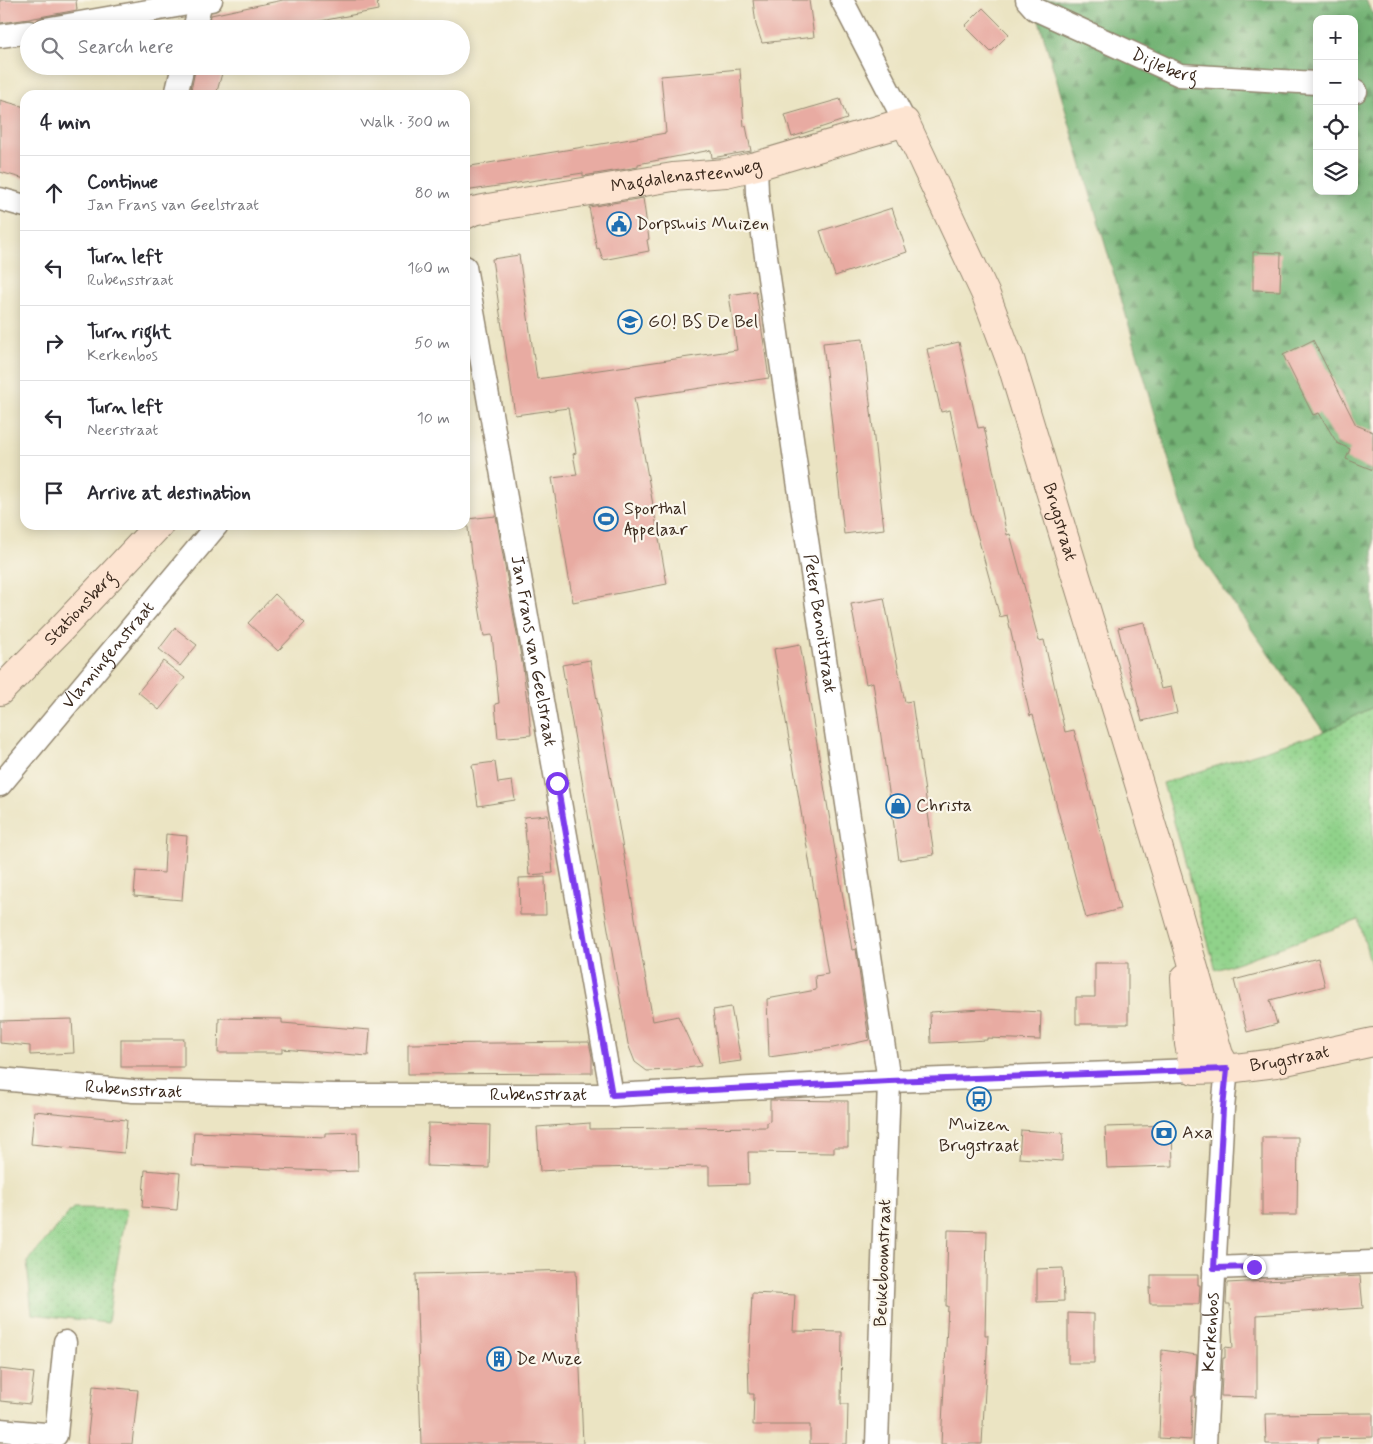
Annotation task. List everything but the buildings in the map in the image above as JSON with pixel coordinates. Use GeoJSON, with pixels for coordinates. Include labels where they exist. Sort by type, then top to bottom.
{"type":"FeatureCollection","features":[{"type":"Feature","properties":{"kind":"street"},"geometry":{"type":"LineString","coordinates":[[842,0],[905,122]]}},
{"type":"Feature","properties":{"kind":"street","name":"Dijleberg"},"geometry":{"type":"LineString","coordinates":[[1027,0],[1035,9],[1180,76],[1313,83]]}},
{"type":"Feature","properties":{"kind":"street"},"geometry":{"type":"LineString","coordinates":[[97,20],[206,1]]}},
{"type":"Feature","properties":{"kind":"street"},"geometry":{"type":"LineString","coordinates":[[198,20],[206,1]]}},
{"type":"Feature","properties":{"kind":"street"},"geometry":{"type":"LineString","coordinates":[[0,36],[20,33]]}},
{"type":"Feature","properties":{"kind":"street"},"geometry":{"type":"LineString","coordinates":[[177,90],[182,75]]}},
{"type":"Feature","properties":{"kind":"street","name":"Magdalenasteenweg"},"geometry":{"type":"LineString","coordinates":[[470,212],[503,205],[673,177],[726,172],[756,166],[905,122]]}},
{"type":"Feature","properties":{"kind":"street","name":"Brugstraat"},"geometry":{"type":"LineString","coordinates":[[905,122],[986,295],[1011,362],[1220,1055],[1227,1069],[1276,1063],[1373,1042]]}},
{"type":"Feature","properties":{"kind":"street","name":"Peter Benoitstraat"},"geometry":{"type":"LineString","coordinates":[[756,166],[757,193],[797,474],[889,1081]]}},
{"type":"Feature","properties":{"kind":"street"},"geometry":{"type":"LineString","coordinates":[[0,199],[20,205]]}},
{"type":"Feature","properties":{"kind":"street","name":"Jan Frans van Geelstraat"},"geometry":{"type":"LineString","coordinates":[[470,295],[612,1095]]}},
{"type":"Feature","properties":{"kind":"street","name":"Stationsberg"},"geometry":{"type":"LineString","coordinates":[[0,691],[155,530]]}},
{"type":"Feature","properties":{"kind":"street","name":"Vlamingenstraat"},"geometry":{"type":"LineString","coordinates":[[0,785],[213,530]]}},
{"type":"Feature","properties":{"kind":"street","name":"Brugstraat"},"geometry":{"type":"LineString","coordinates":[[1184,934],[1188,1044],[1194,1070]]}},
{"type":"Feature","properties":{"kind":"street","name":"Rubensstraat"},"geometry":{"type":"LineString","coordinates":[[0,1079],[133,1091],[334,1095],[612,1095],[889,1081],[1227,1069]]}},
{"type":"Feature","properties":{"kind":"street","name":"Kerkenbos"},"geometry":{"type":"LineString","coordinates":[[1205,1444],[1223,1108],[1227,1069]]}},
{"type":"Feature","properties":{"kind":"street","name":"Beukeboomstraat"},"geometry":{"type":"LineString","coordinates":[[877,1444],[889,1081]]}},
{"type":"Feature","properties":{"kind":"street"},"geometry":{"type":"LineString","coordinates":[[1214,1268],[1373,1262]]}},
{"type":"Feature","properties":{"kind":"street"},"geometry":{"type":"LineString","coordinates":[[0,1430],[56,1435],[65,1342]]}},
{"type":"Feature","properties":{"kind":"green space"},"geometry":{"type":"Polygon","coordinates":[[[1033,0],[1366,0],[1373,14],[1373,707],[1324,732],[1195,549],[1033,0]]]}},
{"type":"Feature","properties":{"kind":"green space"},"geometry":{"type":"Polygon","coordinates":[[[1373,707],[1373,973],[1359,920],[1216,970],[1163,783],[1324,732],[1373,707]]]}},
{"type":"Feature","properties":{"kind":"green space"},"geometry":{"type":"Polygon","coordinates":[[[73,1208],[127,1209],[108,1323],[32,1314],[27,1262],[73,1208]]]}},
{"type":"Feature","properties":{"kind":"place","name":"Dorpshuis Muizen"},"geometry":{"type":"Point","coordinates":[619,224]}},
{"type":"Feature","properties":{"kind":"place","name":"GO! BS De Bel"},"geometry":{"type":"Point","coordinates":[630,322]}},
{"type":"Feature","properties":{"kind":"place","name":"Sporthal Appelaar"},"geometry":{"type":"Point","coordinates":[606,519]}},
{"type":"Feature","properties":{"kind":"place","name":"Christa"},"geometry":{"type":"Point","coordinates":[898,806]}},
{"type":"Feature","properties":{"kind":"place","name":"Muizen Brugstraat"},"geometry":{"type":"Point","coordinates":[979,1099]}},
{"type":"Feature","properties":{"kind":"place","name":"Axa"},"geometry":{"type":"Point","coordinates":[1164,1133]}},
{"type":"Feature","properties":{"kind":"place","name":"De Muze"},"geometry":{"type":"Point","coordinates":[499,1359]}},
{"type":"Feature","properties":{"kind":"route"},"geometry":{"type":"LineString","coordinates":[[557,783],[612,1095],[889,1081],[1227,1069],[1214,1268],[1254,1267]]}}]}
